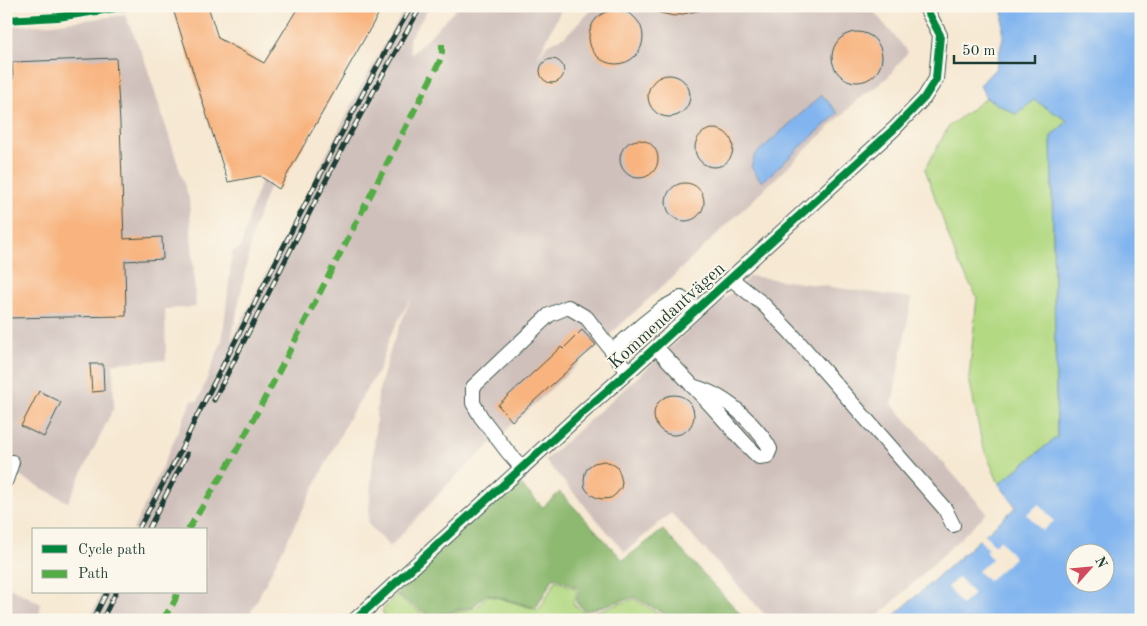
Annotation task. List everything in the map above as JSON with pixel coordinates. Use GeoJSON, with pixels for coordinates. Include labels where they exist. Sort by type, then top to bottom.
{"type":"FeatureCollection","features":[{"type":"Feature","properties":{"kind":"street","name":"Kommendantvägen"},"geometry":{"type":"LineString","coordinates":[[356,620],[894,129],[924,98],[936,78],[940,35],[925,6]]}},
{"type":"Feature","properties":{"kind":"street"},"geometry":{"type":"LineString","coordinates":[[730,278],[763,304],[790,332],[945,509],[953,525]]}},
{"type":"Feature","properties":{"kind":"street"},"geometry":{"type":"LineString","coordinates":[[612,351],[656,313],[681,298],[696,310]]}},
{"type":"Feature","properties":{"kind":"street"},"geometry":{"type":"LineString","coordinates":[[522,468],[472,403],[473,387],[549,315],[568,307],[586,318],[628,372]]}},
{"type":"Feature","properties":{"kind":"street"},"geometry":{"type":"LineString","coordinates":[[656,347],[746,446],[759,457],[767,456],[770,449],[766,441],[745,416],[730,403],[692,386]]}},
{"type":"Feature","properties":{"kind":"street"},"geometry":{"type":"LineString","coordinates":[[6,480],[12,462]]}},
{"type":"Feature","properties":{"kind":"shaded area"},"geometry":{"type":"Polygon","coordinates":[[[406,6],[430,6],[409,39],[411,55],[459,6],[563,6],[537,59],[547,45],[565,36],[596,6],[869,6],[908,52],[887,78],[864,94],[665,284],[452,480],[390,547],[368,524],[378,393],[392,345],[411,298],[390,336],[379,370],[350,416],[247,620],[89,620],[101,594],[208,594],[208,528],[134,528],[192,400],[198,401],[222,341],[232,252],[241,247],[261,181],[270,185],[254,228],[231,341],[358,92],[406,6]]]}},
{"type":"Feature","properties":{"kind":"shaded area"},"geometry":{"type":"Polygon","coordinates":[[[125,15],[144,58],[189,199],[196,307],[165,309],[166,360],[113,363],[114,407],[68,502],[6,469],[6,26],[43,25],[125,15]]]}},
{"type":"Feature","properties":{"kind":"shaded area"},"geometry":{"type":"Polygon","coordinates":[[[750,276],[912,298],[892,404],[987,513],[874,620],[770,620],[671,513],[625,552],[545,460],[750,276]]]}},
{"type":"Feature","properties":{"kind":"shaded area"},"geometry":{"type":"Polygon","coordinates":[[[6,585],[41,604],[39,614],[46,620],[6,620],[6,585]]]}},
{"type":"Feature","properties":{"kind":"green space"},"geometry":{"type":"Polygon","coordinates":[[[986,98],[1016,114],[1034,99],[1068,121],[1051,136],[1057,437],[999,484],[982,444],[969,378],[977,297],[957,260],[925,169],[949,126],[986,98]]]}},
{"type":"Feature","properties":{"kind":"green space"},"geometry":{"type":"Polygon","coordinates":[[[515,479],[543,507],[560,492],[623,560],[663,530],[746,620],[676,620],[634,597],[586,611],[576,603],[579,589],[554,577],[536,608],[487,594],[474,606],[431,617],[396,594],[515,479]]]}},
{"type":"Feature","properties":{"kind":"green space"},"geometry":{"type":"Polygon","coordinates":[[[556,580],[577,590],[573,604],[587,614],[634,599],[670,620],[387,620],[382,611],[395,595],[430,619],[477,607],[488,595],[539,610],[556,580]]]}},
{"type":"Feature","properties":{"kind":"water"},"geometry":{"type":"Polygon","coordinates":[[[1003,6],[1141,6],[1141,620],[889,620],[1016,507],[999,484],[1057,437],[1051,136],[1068,121],[1034,100],[1016,114],[986,98],[980,85],[996,68],[1003,37],[1003,6]]]}},
{"type":"Feature","properties":{"kind":"water"},"geometry":{"type":"Polygon","coordinates":[[[822,95],[838,113],[762,182],[751,167],[755,155],[822,95]]]}},
{"type":"Feature","properties":{"kind":"pier"},"geometry":{"type":"Polygon","coordinates":[[[1039,504],[1054,521],[1042,531],[1027,514],[1039,504]]]}},
{"type":"Feature","properties":{"kind":"pier"},"geometry":{"type":"Polygon","coordinates":[[[984,533],[994,545],[1000,540],[1015,558],[988,581],[978,571],[992,559],[986,551],[988,549],[978,538],[984,533]]]}},
{"type":"Feature","properties":{"kind":"pier"},"geometry":{"type":"Polygon","coordinates":[[[959,577],[974,594],[962,605],[947,587],[959,577]]]}},
{"type":"Feature","properties":{"kind":"building"},"geometry":{"type":"Polygon","coordinates":[[[172,6],[208,6],[218,38],[264,63],[299,6],[383,6],[279,189],[260,176],[228,182],[172,6]]]}},
{"type":"Feature","properties":{"kind":"building"},"geometry":{"type":"Polygon","coordinates":[[[648,6],[700,6],[701,10],[674,16],[647,10],[648,6]]]}},
{"type":"Feature","properties":{"kind":"building"},"geometry":{"type":"Polygon","coordinates":[[[611,10],[621,10],[631,14],[639,22],[643,37],[639,52],[631,60],[621,64],[611,64],[601,60],[593,52],[589,42],[589,32],[593,22],[601,14],[611,10]]]}},
{"type":"Feature","properties":{"kind":"building"},"geometry":{"type":"Polygon","coordinates":[[[857,32],[871,36],[878,43],[882,57],[878,71],[871,78],[857,82],[843,78],[836,71],[832,57],[836,43],[843,36],[857,32]]]}},
{"type":"Feature","properties":{"kind":"building"},"geometry":{"type":"Polygon","coordinates":[[[116,58],[124,239],[162,237],[163,259],[125,261],[126,316],[6,318],[6,79],[13,79],[12,62],[116,58]]]}},
{"type":"Feature","properties":{"kind":"building"},"geometry":{"type":"Polygon","coordinates":[[[552,59],[560,63],[564,71],[560,79],[552,83],[544,79],[540,71],[544,63],[552,59]]]}},
{"type":"Feature","properties":{"kind":"building"},"geometry":{"type":"Polygon","coordinates":[[[669,75],[684,81],[690,96],[684,111],[669,117],[654,111],[648,96],[654,81],[669,75]]]}},
{"type":"Feature","properties":{"kind":"building"},"geometry":{"type":"Polygon","coordinates":[[[714,129],[728,134],[733,148],[728,162],[714,167],[700,162],[695,148],[700,134],[714,129]]]}},
{"type":"Feature","properties":{"kind":"building"},"geometry":{"type":"Polygon","coordinates":[[[639,140],[653,145],[658,159],[653,173],[639,178],[625,173],[620,159],[625,145],[639,140]]]}},
{"type":"Feature","properties":{"kind":"building"},"geometry":{"type":"Polygon","coordinates":[[[685,183],[699,188],[704,202],[699,216],[685,221],[671,216],[666,202],[671,188],[685,183]]]}},
{"type":"Feature","properties":{"kind":"building"},"geometry":{"type":"Polygon","coordinates":[[[582,330],[596,345],[512,421],[498,405],[561,347],[563,349],[582,330]]]}},
{"type":"Feature","properties":{"kind":"building"},"geometry":{"type":"Polygon","coordinates":[[[90,364],[103,364],[104,391],[92,392],[90,364]]]}},
{"type":"Feature","properties":{"kind":"building"},"geometry":{"type":"Polygon","coordinates":[[[39,391],[61,402],[44,437],[21,426],[39,391]]]}},
{"type":"Feature","properties":{"kind":"building"},"geometry":{"type":"Polygon","coordinates":[[[678,395],[685,398],[691,404],[694,415],[693,423],[685,432],[678,435],[670,435],[663,432],[655,423],[654,411],[657,404],[666,396],[678,395]]]}},
{"type":"Feature","properties":{"kind":"building"},"geometry":{"type":"Polygon","coordinates":[[[604,461],[617,467],[622,482],[621,488],[616,494],[611,498],[603,499],[590,494],[585,488],[584,480],[588,467],[594,463],[604,461]]]}},
{"type":"Feature","properties":{"kind":"railway"},"geometry":{"type":"LineString","coordinates":[[139,528],[181,450],[338,140],[412,6]]}},
{"type":"Feature","properties":{"kind":"railway"},"geometry":{"type":"LineString","coordinates":[[214,400],[346,141],[421,6]]}},
{"type":"Feature","properties":{"kind":"railway"},"geometry":{"type":"LineString","coordinates":[[149,528],[187,454]]}},
{"type":"Feature","properties":{"kind":"railway"},"geometry":{"type":"LineString","coordinates":[[93,620],[106,594]]}},
{"type":"Feature","properties":{"kind":"railway"},"geometry":{"type":"LineString","coordinates":[[102,620],[115,594]]}},
{"type":"Feature","properties":{"kind":"marked path"},"geometry":{"type":"LineString","coordinates":[[189,528],[233,457],[273,383],[439,63],[442,44]]}},
{"type":"Feature","properties":{"kind":"marked path"},"geometry":{"type":"LineString","coordinates":[[162,620],[176,594]]}},
{"type":"Feature","properties":{"kind":"cycle path"},"geometry":{"type":"LineString","coordinates":[[6,20],[58,17],[129,6]]}},
{"type":"Feature","properties":{"kind":"cycle path"},"geometry":{"type":"LineString","coordinates":[[355,620],[894,129],[924,98],[936,79],[940,35],[925,6]]}}]}
